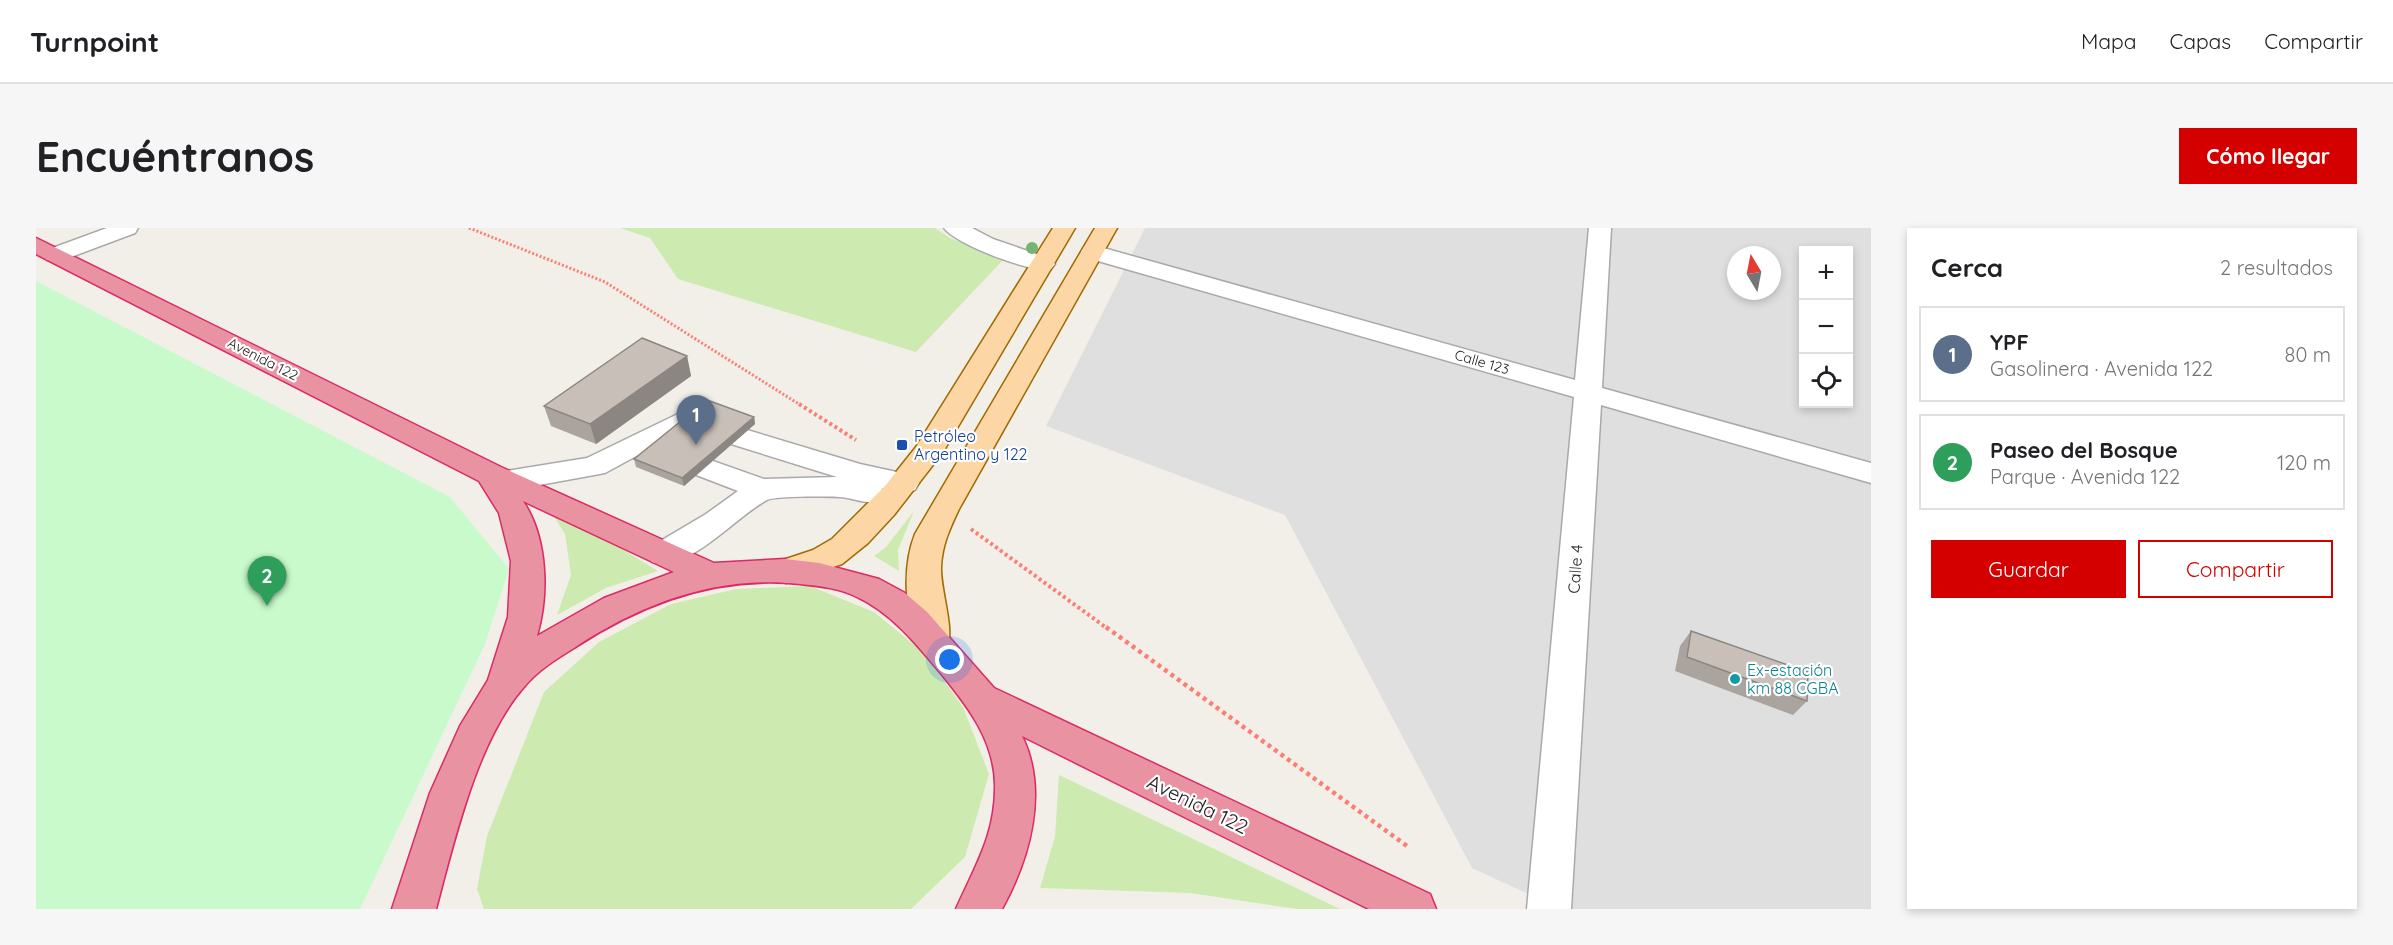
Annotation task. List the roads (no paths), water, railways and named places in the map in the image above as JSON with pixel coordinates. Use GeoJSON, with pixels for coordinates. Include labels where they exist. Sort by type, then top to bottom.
{"type":"FeatureCollection","features":[{"type":"Feature","properties":{"kind":"highway","name":"Avenida 122"},"geometry":{"type":"LineString","coordinates":[[46,250],[498,477],[708,574]]}},
{"type":"Feature","properties":{"kind":"highway"},"geometry":{"type":"LineString","coordinates":[[414,909],[431,845],[452,786],[477,731],[505,682],[525,617],[527,561],[515,513],[498,477]]}},
{"type":"Feature","properties":{"kind":"highway"},"geometry":{"type":"LineString","coordinates":[[505,682],[551,644],[601,613],[654,590],[708,574],[786,571],[822,574],[856,583],[886,597],[913,616],[983,699],[1007,744],[1016,795],[1007,851],[978,909]]}},
{"type":"Feature","properties":{"kind":"highway","name":"Avenida 122"},"geometry":{"type":"LineString","coordinates":[[983,699],[1414,909]]}},
{"type":"Feature","properties":{"kind":"main road"},"geometry":{"type":"LineString","coordinates":[[786,571],[828,557],[848,543],[901,486],[928,452],[1064,228]]}},
{"type":"Feature","properties":{"kind":"main road"},"geometry":{"type":"LineString","coordinates":[[934,640],[925,600],[924,572],[928,543],[943,509],[1099,240]]}},
{"type":"Feature","properties":{"kind":"street"},"geometry":{"type":"LineString","coordinates":[[46,250],[127,228]]}},
{"type":"Feature","properties":{"kind":"street"},"geometry":{"type":"LineString","coordinates":[[955,228],[992,236],[1043,264]]}},
{"type":"Feature","properties":{"kind":"street","name":"Calle 4"},"geometry":{"type":"LineString","coordinates":[[1549,909],[1600,228]]}},
{"type":"Feature","properties":{"kind":"street","name":"Calle 123"},"geometry":{"type":"LineString","coordinates":[[1099,240],[1589,392],[1871,473]]}},
{"type":"Feature","properties":{"kind":"street"},"geometry":{"type":"LineString","coordinates":[[498,477],[594,466],[684,420],[901,486]]}},
{"type":"Feature","properties":{"kind":"street"},"geometry":{"type":"LineString","coordinates":[[639,443],[761,489],[901,486]]}},
{"type":"Feature","properties":{"kind":"street"},"geometry":{"type":"LineString","coordinates":[[664,554],[717,522],[761,489]]}},
{"type":"Feature","properties":{"kind":"place","name":"YPF"},"geometry":{"type":"Point","coordinates":[696,445]}},
{"type":"Feature","properties":{"kind":"place","name":"Petróleo Argentino y 122"},"geometry":{"type":"Point","coordinates":[902,445]}},
{"type":"Feature","properties":{"kind":"place","name":"Paseo del Bosque"},"geometry":{"type":"Point","coordinates":[267,606]}},
{"type":"Feature","properties":{"kind":"place","name":"Ex-estación km 88 CGBA"},"geometry":{"type":"Point","coordinates":[1735,679]}}]}
